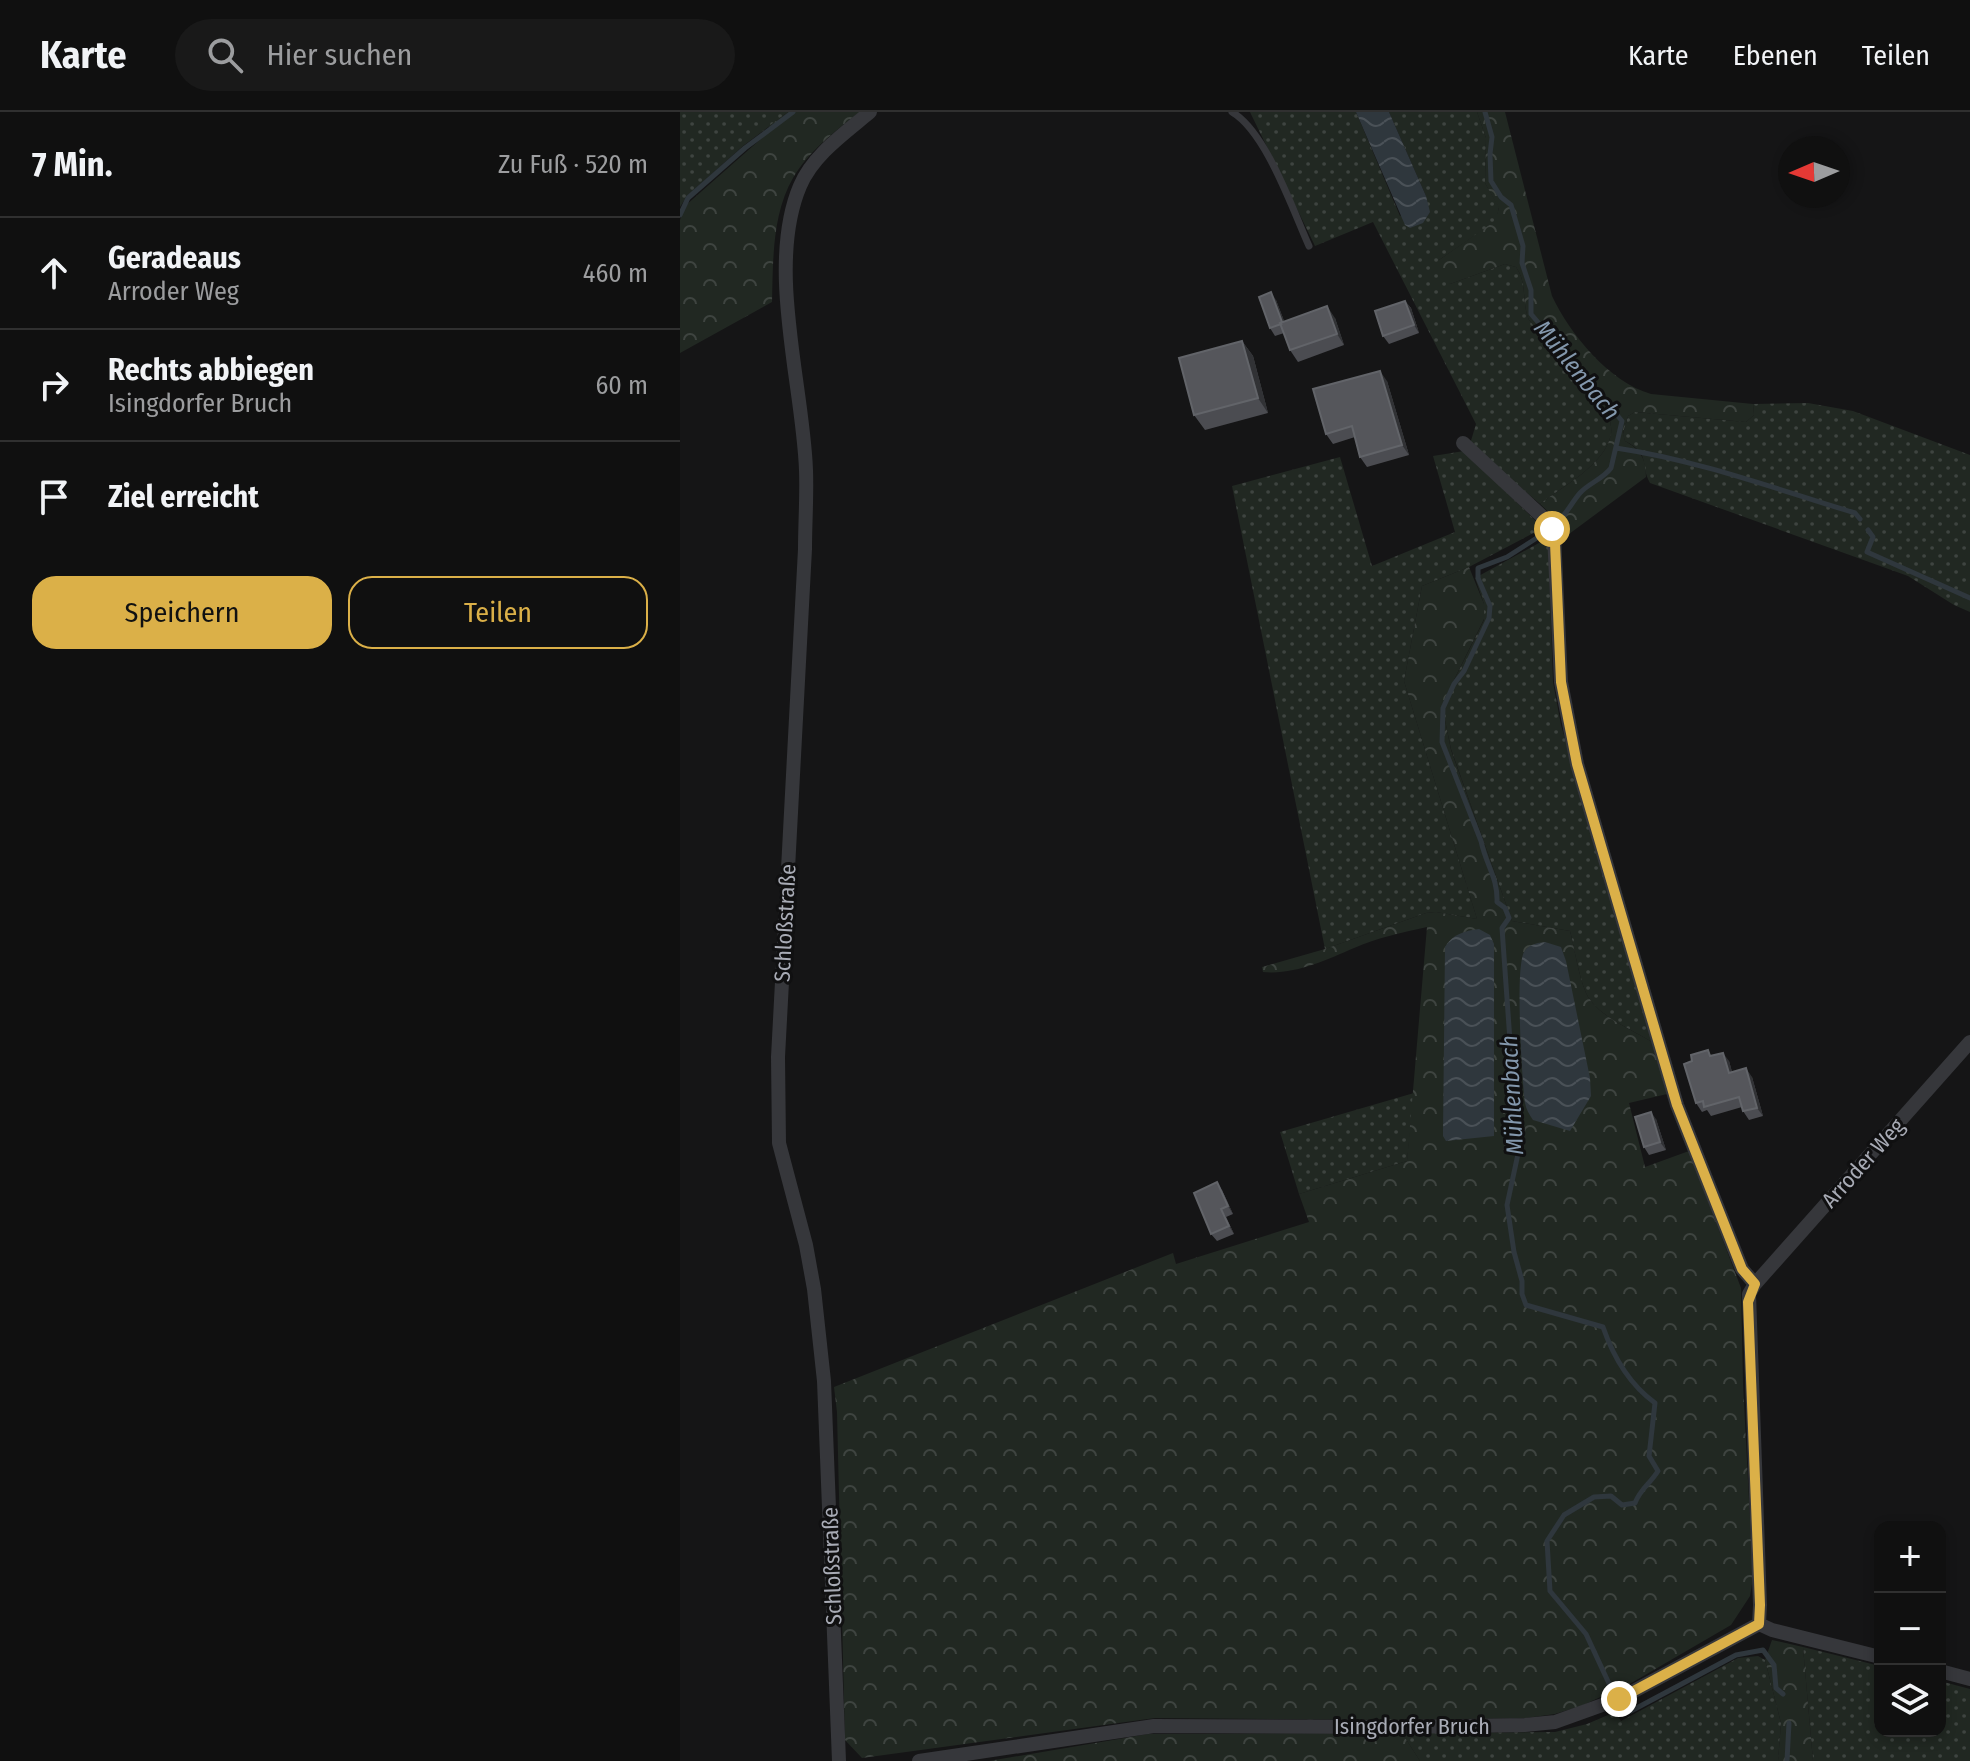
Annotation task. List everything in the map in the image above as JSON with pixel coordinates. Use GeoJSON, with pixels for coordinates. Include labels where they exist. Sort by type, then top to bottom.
{"type":"FeatureCollection","features":[{"type":"Feature","properties":{"kind":"street","name":"Schloßstraße"},"geometry":{"type":"LineString","coordinates":[[839,1761],[824,1381],[806,1245],[779,1143],[778,1057],[805,549],[806,470],[789,316],[787,264],[791,217],[800,186],[812,165],[870,112]]}},
{"type":"Feature","properties":{"kind":"street"},"geometry":{"type":"LineString","coordinates":[[1463,443],[1535,509],[1552,529],[1561,682],[1577,764],[1677,1105],[1742,1269],[1755,1284],[1748,1302],[1759,1624],[1874,1656]]}},
{"type":"Feature","properties":{"kind":"street","name":"Arroder Weg"},"geometry":{"type":"LineString","coordinates":[[1755,1284],[1970,1042]]}},
{"type":"Feature","properties":{"kind":"street","name":"Isingdorfer Bruch"},"geometry":{"type":"LineString","coordinates":[[919,1761],[1154,1726],[1403,1727],[1555,1722],[1619,1699],[1759,1624]]}},
{"type":"Feature","properties":{"kind":"street"},"geometry":{"type":"LineString","coordinates":[[1946,1673],[1970,1679]]}},
{"type":"Feature","properties":{"kind":"lane"},"geometry":{"type":"LineString","coordinates":[[1232,112],[1258,136],[1309,246]]}},
{"type":"Feature","properties":{"kind":"green space"},"geometry":{"type":"Polygon","coordinates":[[[680,112],[788,112],[743,146],[687,196],[680,207],[680,112]]]}},
{"type":"Feature","properties":{"kind":"green space"},"geometry":{"type":"Polygon","coordinates":[[[788,112],[860,112],[814,150],[799,168],[786,192],[775,238],[772,302],[680,353],[680,220],[685,206],[770,131],[769,126],[788,112]]]}},
{"type":"Feature","properties":{"kind":"green space"},"geometry":{"type":"Polygon","coordinates":[[[1250,112],[1356,112],[1400,216],[1426,196],[1389,112],[1477,112],[1486,138],[1485,183],[1499,207],[1496,221],[1439,260],[1450,284],[1505,264],[1516,267],[1522,280],[1529,320],[1609,415],[1611,434],[1601,455],[1592,465],[1540,504],[1470,444],[1476,424],[1373,222],[1315,246],[1250,112]]]}},
{"type":"Feature","properties":{"kind":"green space"},"geometry":{"type":"Polygon","coordinates":[[[1477,112],[1505,112],[1552,296],[1569,326],[1592,355],[1620,379],[1651,394],[1753,404],[1754,415],[1746,422],[1635,412],[1628,416],[1623,433],[1625,441],[1642,456],[1646,477],[1569,534],[1562,533],[1553,516],[1540,504],[1582,474],[1601,455],[1611,434],[1609,415],[1529,320],[1522,280],[1516,267],[1505,264],[1450,284],[1438,271],[1439,260],[1495,221],[1499,208],[1485,183],[1486,138],[1477,112]]]}},
{"type":"Feature","properties":{"kind":"green space"},"geometry":{"type":"Polygon","coordinates":[[[1808,403],[1853,411],[1970,455],[1970,612],[1908,576],[1650,483],[1642,455],[1625,441],[1623,434],[1628,416],[1635,412],[1746,422],[1754,415],[1753,404],[1808,403]]]}},
{"type":"Feature","properties":{"kind":"green space"},"geometry":{"type":"Polygon","coordinates":[[[1464,451],[1543,528],[1469,567],[1422,586],[1404,681],[1477,919],[1426,913],[1325,949],[1232,486],[1340,457],[1372,566],[1455,532],[1433,456],[1464,451]]]}},
{"type":"Feature","properties":{"kind":"green space"},"geometry":{"type":"Polygon","coordinates":[[[1548,538],[1553,682],[1561,725],[1652,1042],[1606,1015],[1591,1001],[1581,978],[1570,931],[1512,921],[1451,749],[1445,720],[1445,698],[1484,620],[1484,604],[1475,578],[1548,538]]]}},
{"type":"Feature","properties":{"kind":"green space"},"geometry":{"type":"Polygon","coordinates":[[[1469,567],[1484,604],[1484,619],[1445,698],[1445,720],[1451,750],[1512,921],[1570,931],[1581,978],[1591,1001],[1606,1015],[1652,1042],[1667,1094],[1629,1103],[1645,1167],[1689,1151],[1741,1288],[1753,1578],[1750,1596],[1731,1625],[1633,1682],[1581,1706],[1555,1714],[1526,1718],[1394,1720],[1155,1718],[862,1758],[845,1740],[834,1387],[1173,1253],[1176,1264],[1309,1222],[1299,1194],[1407,1161],[1427,927],[1371,941],[1298,969],[1263,972],[1262,967],[1325,949],[1426,913],[1477,919],[1404,681],[1422,586],[1469,567]]]}},
{"type":"Feature","properties":{"kind":"green space"},"geometry":{"type":"Polygon","coordinates":[[[1414,1093],[1407,1161],[1299,1194],[1280,1132],[1414,1093]]]}},
{"type":"Feature","properties":{"kind":"green space"},"geometry":{"type":"Polygon","coordinates":[[[1772,1640],[1803,1647],[1813,1761],[1778,1761],[1781,1723],[1765,1660],[1772,1640]]]}},
{"type":"Feature","properties":{"kind":"green space"},"geometry":{"type":"Polygon","coordinates":[[[1803,1647],[1874,1665],[1874,1737],[1946,1737],[1946,1683],[1970,1689],[1970,1761],[1813,1761],[1803,1647]]]}},
{"type":"Feature","properties":{"kind":"green space"},"geometry":{"type":"Polygon","coordinates":[[[1758,1656],[1765,1660],[1781,1723],[1778,1761],[1420,1761],[1402,1733],[1555,1732],[1587,1724],[1615,1712],[1621,1721],[1738,1658],[1758,1656]]]}},
{"type":"Feature","properties":{"kind":"green space"},"geometry":{"type":"Polygon","coordinates":[[[1402,1733],[1420,1761],[989,1761],[1148,1734],[1402,1733]]]}},
{"type":"Feature","properties":{"kind":"water"},"geometry":{"type":"Polygon","coordinates":[[[1356,112],[1389,112],[1426,196],[1430,212],[1423,223],[1410,228],[1405,225],[1356,112]]]}},
{"type":"Feature","properties":{"kind":"water"},"geometry":{"type":"Polygon","coordinates":[[[1479,929],[1490,935],[1494,944],[1494,1136],[1446,1141],[1443,1136],[1445,947],[1459,934],[1479,929]]]}},
{"type":"Feature","properties":{"kind":"water"},"geometry":{"type":"Polygon","coordinates":[[[1545,942],[1561,947],[1566,961],[1590,1078],[1591,1096],[1570,1131],[1533,1120],[1525,1103],[1520,1025],[1521,962],[1528,947],[1545,942]]]}},
{"type":"Feature","properties":{"kind":"building"},"geometry":{"type":"Polygon","coordinates":[[[1271,292],[1282,322],[1270,328],[1259,297],[1271,292]]]}},
{"type":"Feature","properties":{"kind":"building"},"geometry":{"type":"Polygon","coordinates":[[[1405,301],[1414,325],[1383,336],[1375,311],[1405,301]]]}},
{"type":"Feature","properties":{"kind":"building"},"geometry":{"type":"Polygon","coordinates":[[[1327,306],[1337,334],[1290,350],[1280,323],[1327,306]]]}},
{"type":"Feature","properties":{"kind":"building"},"geometry":{"type":"Polygon","coordinates":[[[1242,341],[1258,398],[1194,415],[1179,358],[1242,341]]]}},
{"type":"Feature","properties":{"kind":"building"},"geometry":{"type":"Polygon","coordinates":[[[1380,371],[1402,445],[1360,457],[1352,426],[1326,434],[1313,389],[1380,371]]]}},
{"type":"Feature","properties":{"kind":"building"},"geometry":{"type":"Polygon","coordinates":[[[1708,1050],[1710,1056],[1723,1053],[1729,1073],[1746,1068],[1757,1108],[1743,1111],[1739,1097],[1704,1107],[1703,1101],[1696,1103],[1684,1064],[1692,1061],[1691,1055],[1708,1050]]]}},
{"type":"Feature","properties":{"kind":"building"},"geometry":{"type":"Polygon","coordinates":[[[1651,1112],[1660,1142],[1644,1147],[1635,1117],[1651,1112]]]}},
{"type":"Feature","properties":{"kind":"building"},"geometry":{"type":"Polygon","coordinates":[[[1217,1182],[1228,1206],[1221,1209],[1229,1226],[1211,1234],[1194,1193],[1217,1182]]]}},
{"type":"Feature","properties":{"kind":"waterway"},"geometry":{"type":"LineString","coordinates":[[680,215],[688,198],[745,148],[793,112]]}},
{"type":"Feature","properties":{"kind":"waterway","name":"Mühlenbach"},"geometry":{"type":"LineString","coordinates":[[1485,112],[1492,137],[1491,181],[1501,197],[1511,205],[1523,246],[1522,263],[1531,290],[1531,314],[1622,421],[1611,468],[1580,493],[1559,520]]}},
{"type":"Feature","properties":{"kind":"waterway"},"geometry":{"type":"LineString","coordinates":[[1616,448],[1736,476],[1855,513],[1860,519]]}},
{"type":"Feature","properties":{"kind":"waterway"},"geometry":{"type":"LineString","coordinates":[[1868,530],[1873,537],[1867,552],[1970,598]]}},
{"type":"Feature","properties":{"kind":"waterway","name":"Mühlenbach"},"geometry":{"type":"LineString","coordinates":[[1543,534],[1507,557],[1478,568],[1478,578],[1490,606],[1489,618],[1443,708],[1442,742],[1481,841],[1496,886],[1497,902],[1505,908],[1509,918],[1502,928],[1518,1154],[1507,1205],[1522,1294],[1526,1305],[1603,1327],[1623,1369],[1655,1403],[1649,1456],[1658,1471],[1635,1503],[1622,1505],[1611,1496],[1594,1497],[1564,1515],[1547,1541],[1550,1591],[1586,1634],[1612,1690]]}},
{"type":"Feature","properties":{"kind":"waterway","name":"Mühlenbach"},"geometry":{"type":"LineString","coordinates":[[1621,1709],[1631,1711],[1736,1655],[1763,1650],[1774,1665],[1776,1688],[1783,1694]]}},
{"type":"Feature","properties":{"kind":"waterway","name":"Mühlenbach"},"geometry":{"type":"LineString","coordinates":[[1787,1761],[1789,1723]]}},
{"type":"Feature","properties":{"kind":"route"},"geometry":{"type":"LineString","coordinates":[[1552,529],[1561,682],[1577,764],[1677,1105],[1742,1269],[1755,1284],[1748,1302],[1759,1624],[1619,1699]]}}]}
